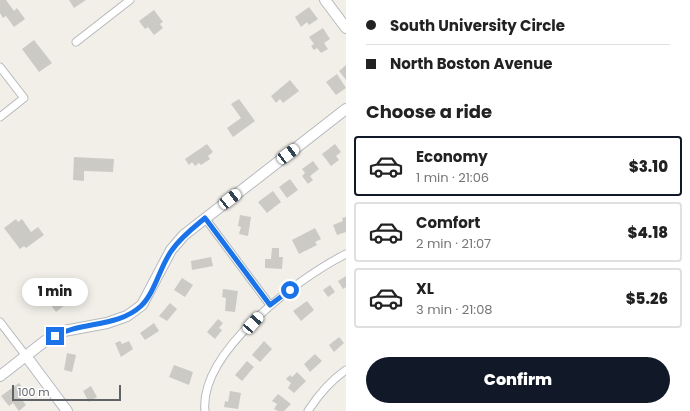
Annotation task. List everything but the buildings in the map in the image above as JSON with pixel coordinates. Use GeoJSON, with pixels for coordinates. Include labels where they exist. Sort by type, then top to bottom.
{"type":"FeatureCollection","features":[{"type":"Feature","properties":{"kind":"street"},"geometry":{"type":"LineString","coordinates":[[76,42],[130,0]]}},
{"type":"Feature","properties":{"kind":"street"},"geometry":{"type":"LineString","coordinates":[[325,0],[346,28]]}},
{"type":"Feature","properties":{"kind":"street"},"geometry":{"type":"LineString","coordinates":[[0,67],[24,98],[0,116]]}},
{"type":"Feature","properties":{"kind":"street"},"geometry":{"type":"LineString","coordinates":[[0,376],[45,341],[64,331],[113,321],[127,316],[142,305],[171,250],[184,235],[346,110]]}},
{"type":"Feature","properties":{"kind":"street"},"geometry":{"type":"LineString","coordinates":[[205,218],[270,305]]}},
{"type":"Feature","properties":{"kind":"street"},"geometry":{"type":"LineString","coordinates":[[205,411],[204,401],[211,378],[230,346],[270,305],[309,275],[346,254]]}},
{"type":"Feature","properties":{"kind":"street"},"geometry":{"type":"LineString","coordinates":[[0,322],[67,411]]}},
{"type":"Feature","properties":{"kind":"street"},"geometry":{"type":"LineString","coordinates":[[308,411],[324,389],[346,370]]}},
{"type":"Feature","properties":{"kind":"route"},"geometry":{"type":"LineString","coordinates":[[55,336],[64,331],[87,325],[107,323],[127,316],[142,305],[171,250],[184,235],[205,218],[270,305],[290,290]]}}]}
